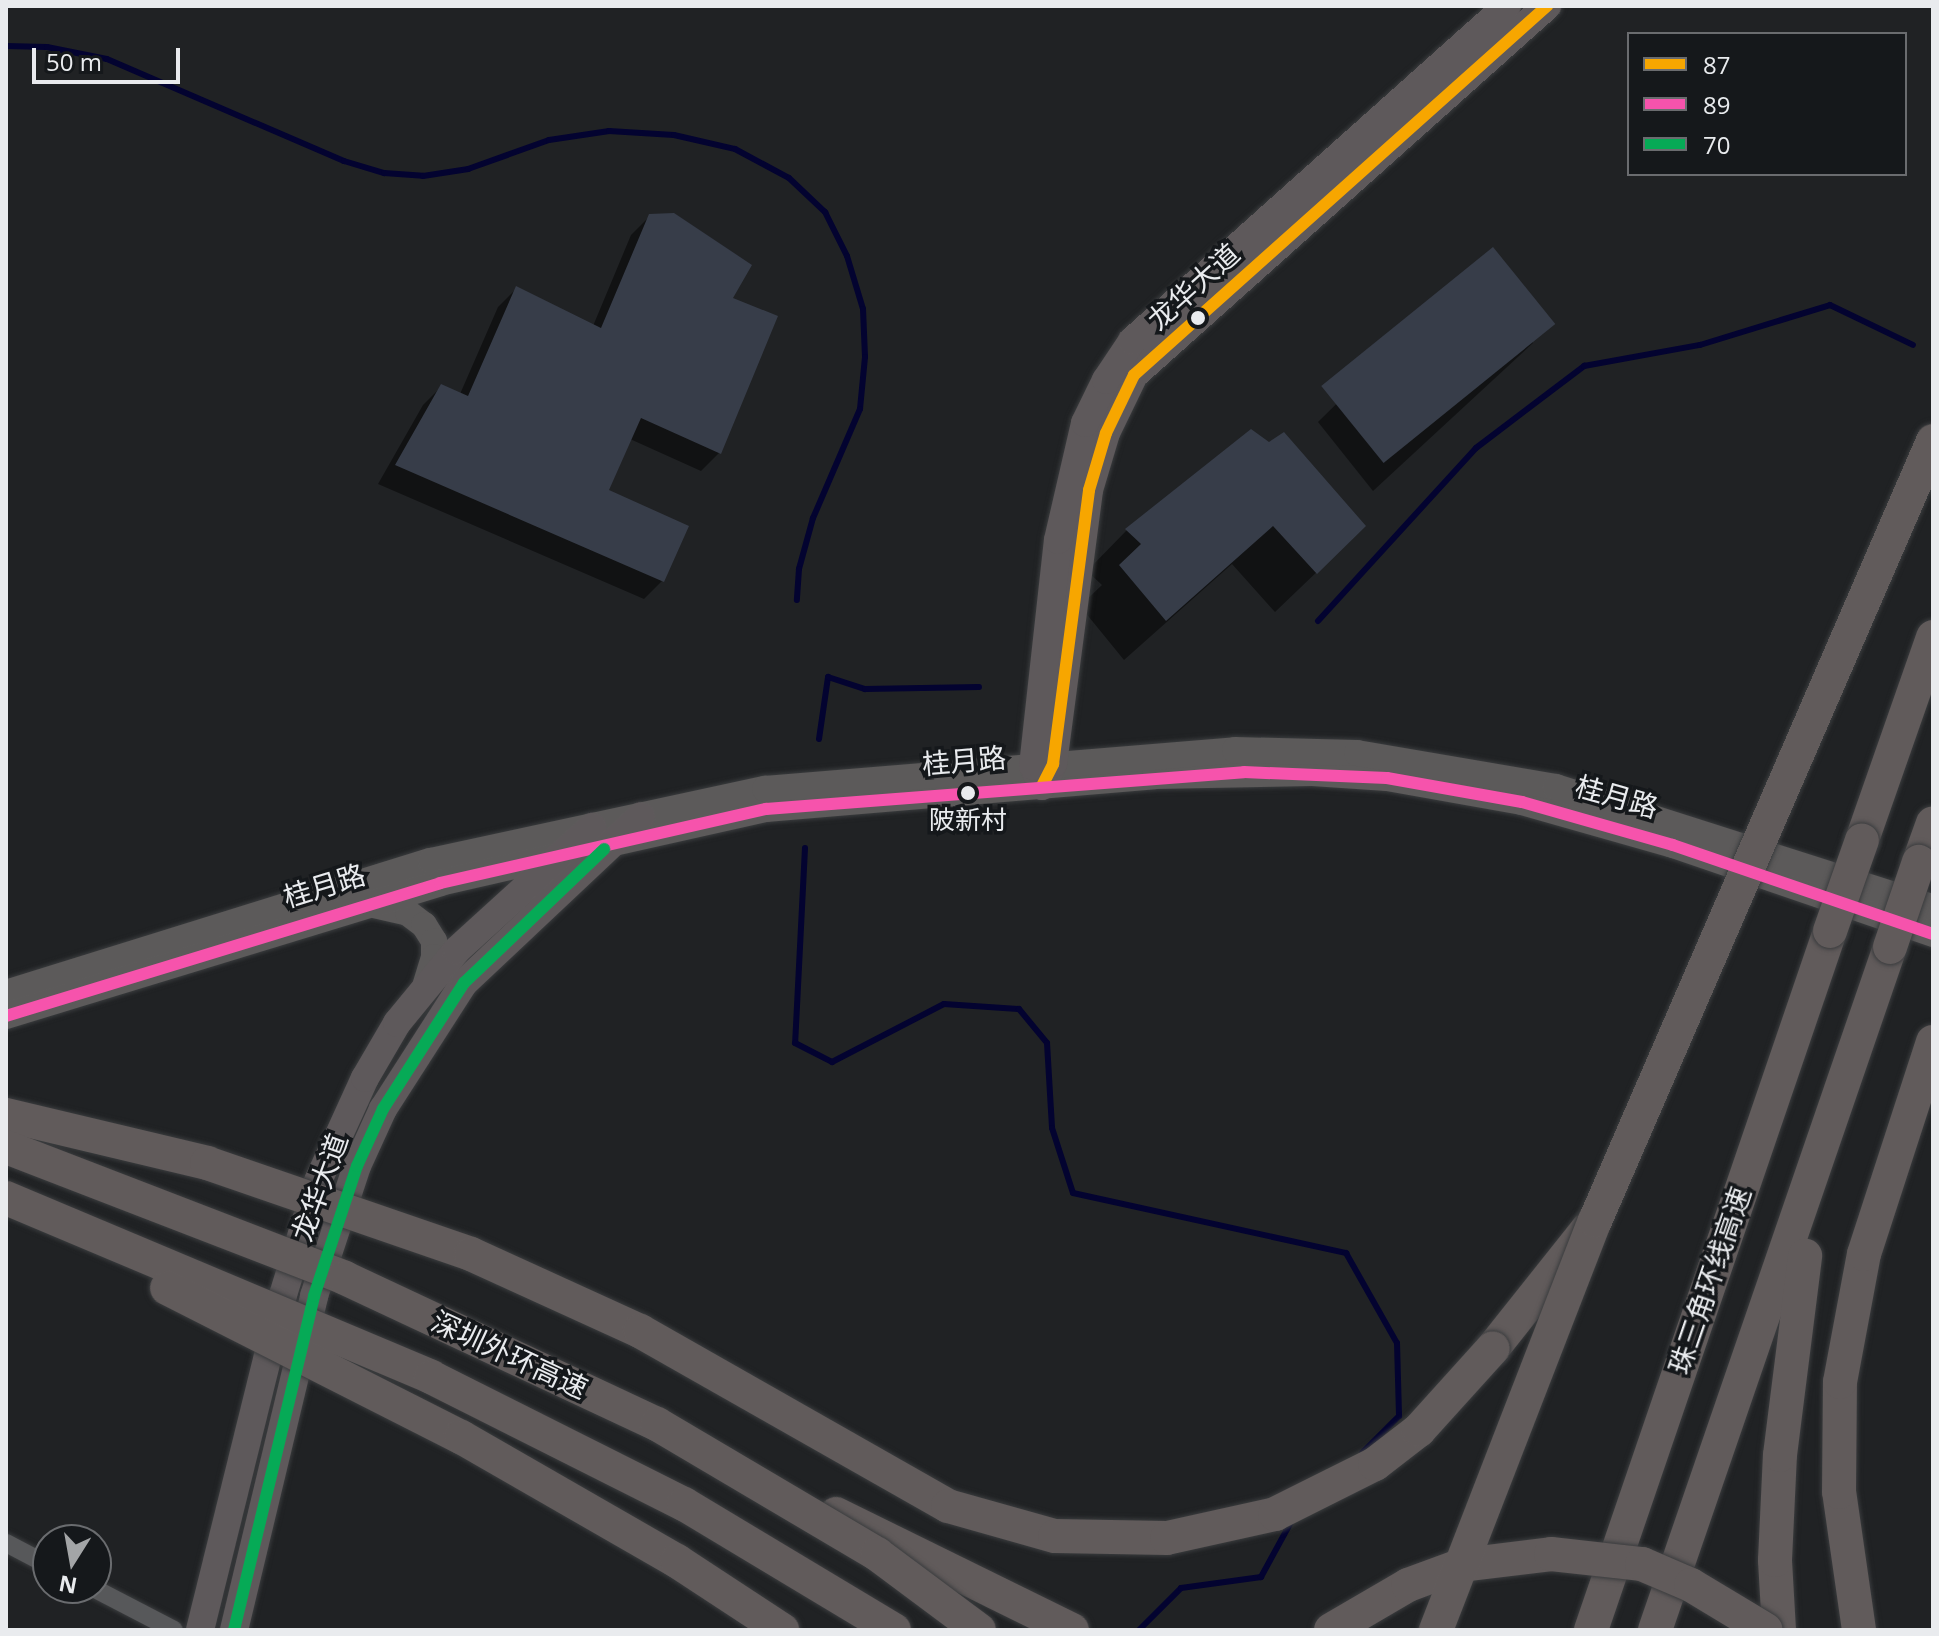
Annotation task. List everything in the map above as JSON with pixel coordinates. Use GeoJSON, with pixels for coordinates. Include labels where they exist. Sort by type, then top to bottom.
{"type":"FeatureCollection","features":[{"type":"Feature","properties":{"kind":"highway"},"geometry":{"type":"LineString","coordinates":[[1436,1630],[1595,1221],[1933,441]]}},
{"type":"Feature","properties":{"kind":"highway","name":"珠三角环线高速"},"geometry":{"type":"LineString","coordinates":[[1591,1630],[1933,637]]}},
{"type":"Feature","properties":{"kind":"highway"},"geometry":{"type":"LineString","coordinates":[[1655,1630],[1933,823]]}},
{"type":"Feature","properties":{"kind":"highway"},"geometry":{"type":"LineString","coordinates":[[1859,1630],[1839,1492],[1840,1382],[1868,1240],[1933,1042]]}},
{"type":"Feature","properties":{"kind":"highway"},"geometry":{"type":"LineString","coordinates":[[1779,1630],[1777,1509],[1787,1388],[1806,1249],[1838,1101]]}},
{"type":"Feature","properties":{"kind":"highway"},"geometry":{"type":"LineString","coordinates":[[6,1115],[207,1163],[384,1220],[640,1331],[948,1506],[1001,1525],[1111,1541],[1167,1538],[1235,1526],[1327,1492],[1375,1464],[1459,1391],[1595,1221]]}},
{"type":"Feature","properties":{"kind":"highway","name":"深圳外环高速"},"geometry":{"type":"LineString","coordinates":[[6,1147],[345,1278],[657,1424],[877,1554],[979,1630]]}},
{"type":"Feature","properties":{"kind":"highway","name":"深圳外环高速"},"geometry":{"type":"LineString","coordinates":[[6,1198],[431,1377],[684,1504],[894,1630]]}},
{"type":"Feature","properties":{"kind":"highway"},"geometry":{"type":"LineString","coordinates":[[6,1206],[461,1437],[677,1561],[782,1630]]}},
{"type":"Feature","properties":{"kind":"highway"},"geometry":{"type":"LineString","coordinates":[[657,1424],[1072,1630]]}},
{"type":"Feature","properties":{"kind":"highway"},"geometry":{"type":"LineString","coordinates":[[1331,1630],[1408,1585],[1462,1565],[1551,1554],[1642,1564],[1691,1585],[1766,1630]]}},
{"type":"Feature","properties":{"kind":"main road","name":"龙华大道"},"geometry":{"type":"LineString","coordinates":[[1043,772],[1069,480],[1085,423],[1106,380],[1132,341],[1507,6]]}},
{"type":"Feature","properties":{"kind":"main road","name":"龙华大道"},"geometry":{"type":"LineString","coordinates":[[1043,772],[1089,490],[1106,433],[1134,375],[1547,6]]}},
{"type":"Feature","properties":{"kind":"main road","name":"桂月路"},"geometry":{"type":"LineString","coordinates":[[641,816],[765,789],[1043,772],[1281,750],[1439,764],[1642,810],[1933,907]]}},
{"type":"Feature","properties":{"kind":"main road","name":"桂月路"},"geometry":{"type":"LineString","coordinates":[[6,993],[431,861],[766,809],[1043,772],[1244,772],[1372,777],[1456,788],[1673,845],[1933,934]]}},
{"type":"Feature","properties":{"kind":"main road","name":"龙华大道"},"geometry":{"type":"LineString","coordinates":[[200,1630],[270,1340],[318,1181],[365,1078],[425,986],[560,856],[641,816]]}},
{"type":"Feature","properties":{"kind":"main road","name":"龙华大道"},"geometry":{"type":"LineString","coordinates":[[234,1630],[314,1296],[357,1166],[383,1109],[464,983],[600,836]]}},
{"type":"Feature","properties":{"kind":"main road","name":"桂月路"},"geometry":{"type":"LineString","coordinates":[[6,1016],[370,904],[560,856]]}},
{"type":"Feature","properties":{"kind":"main road"},"geometry":{"type":"LineString","coordinates":[[370,904],[398,909],[424,925],[434,949],[425,986]]}},
{"type":"Feature","properties":{"kind":"street"},"geometry":{"type":"LineString","coordinates":[[6,1543],[32,1557]]}},
{"type":"Feature","properties":{"kind":"street"},"geometry":{"type":"LineString","coordinates":[[112,1598],[174,1630]]}},
{"type":"Feature","properties":{"kind":"building"},"geometry":{"type":"Polygon","coordinates":[[[674,213],[752,265],[733,298],[778,316],[721,454],[641,418],[609,490],[689,526],[664,582],[395,465],[441,384],[468,396],[516,286],[601,328],[649,214],[674,213]]]}},
{"type":"Feature","properties":{"kind":"building"},"geometry":{"type":"Polygon","coordinates":[[[1493,247],[1555,324],[1384,463],[1321,386],[1493,247]]]}},
{"type":"Feature","properties":{"kind":"building"},"geometry":{"type":"Polygon","coordinates":[[[1251,429],[1269,442],[1284,432],[1366,526],[1317,574],[1273,526],[1166,621],[1119,565],[1141,544],[1125,529],[1251,429]]]}},
{"type":"Feature","properties":{"kind":"waterway"},"geometry":{"type":"LineString","coordinates":[[6,46],[47,47],[107,59],[344,161],[384,173],[423,176],[468,169],[549,140],[609,131],[674,135],[735,149],[789,178],[825,212],[847,256],[863,309],[865,357],[860,409],[813,518],[799,569],[797,600]]}},
{"type":"Feature","properties":{"kind":"waterway"},"geometry":{"type":"LineString","coordinates":[[1318,621],[1476,448],[1584,366],[1700,345],[1830,305],[1913,345]]}},
{"type":"Feature","properties":{"kind":"waterway"},"geometry":{"type":"LineString","coordinates":[[819,739],[828,677],[865,689],[979,687]]}},
{"type":"Feature","properties":{"kind":"waterway"},"geometry":{"type":"LineString","coordinates":[[805,848],[795,1043],[832,1062],[944,1004],[1019,1009],[1047,1043],[1052,1128],[1073,1193],[1346,1253],[1397,1343],[1399,1416],[1362,1453]]}},
{"type":"Feature","properties":{"kind":"waterway"},"geometry":{"type":"LineString","coordinates":[[1139,1630],[1181,1588],[1261,1577],[1291,1522]]}},
{"type":"Feature","properties":{"kind":"transit line","name":"87"},"geometry":{"type":"LineString","coordinates":[[1042,786],[1053,764],[1089,490],[1106,433],[1134,375],[1547,6]]}},
{"type":"Feature","properties":{"kind":"transit line","name":"89"},"geometry":{"type":"LineString","coordinates":[[6,1016],[440,883],[766,809],[1244,772],[1387,778],[1522,802],[1673,845],[1933,934]]}},
{"type":"Feature","properties":{"kind":"transit line","name":"70"},"geometry":{"type":"LineString","coordinates":[[234,1630],[314,1296],[357,1166],[383,1109],[464,983],[604,849]]}},
{"type":"Feature","properties":{"kind":"place","name":"陂新村"},"geometry":{"type":"Point","coordinates":[968,793]}}]}
